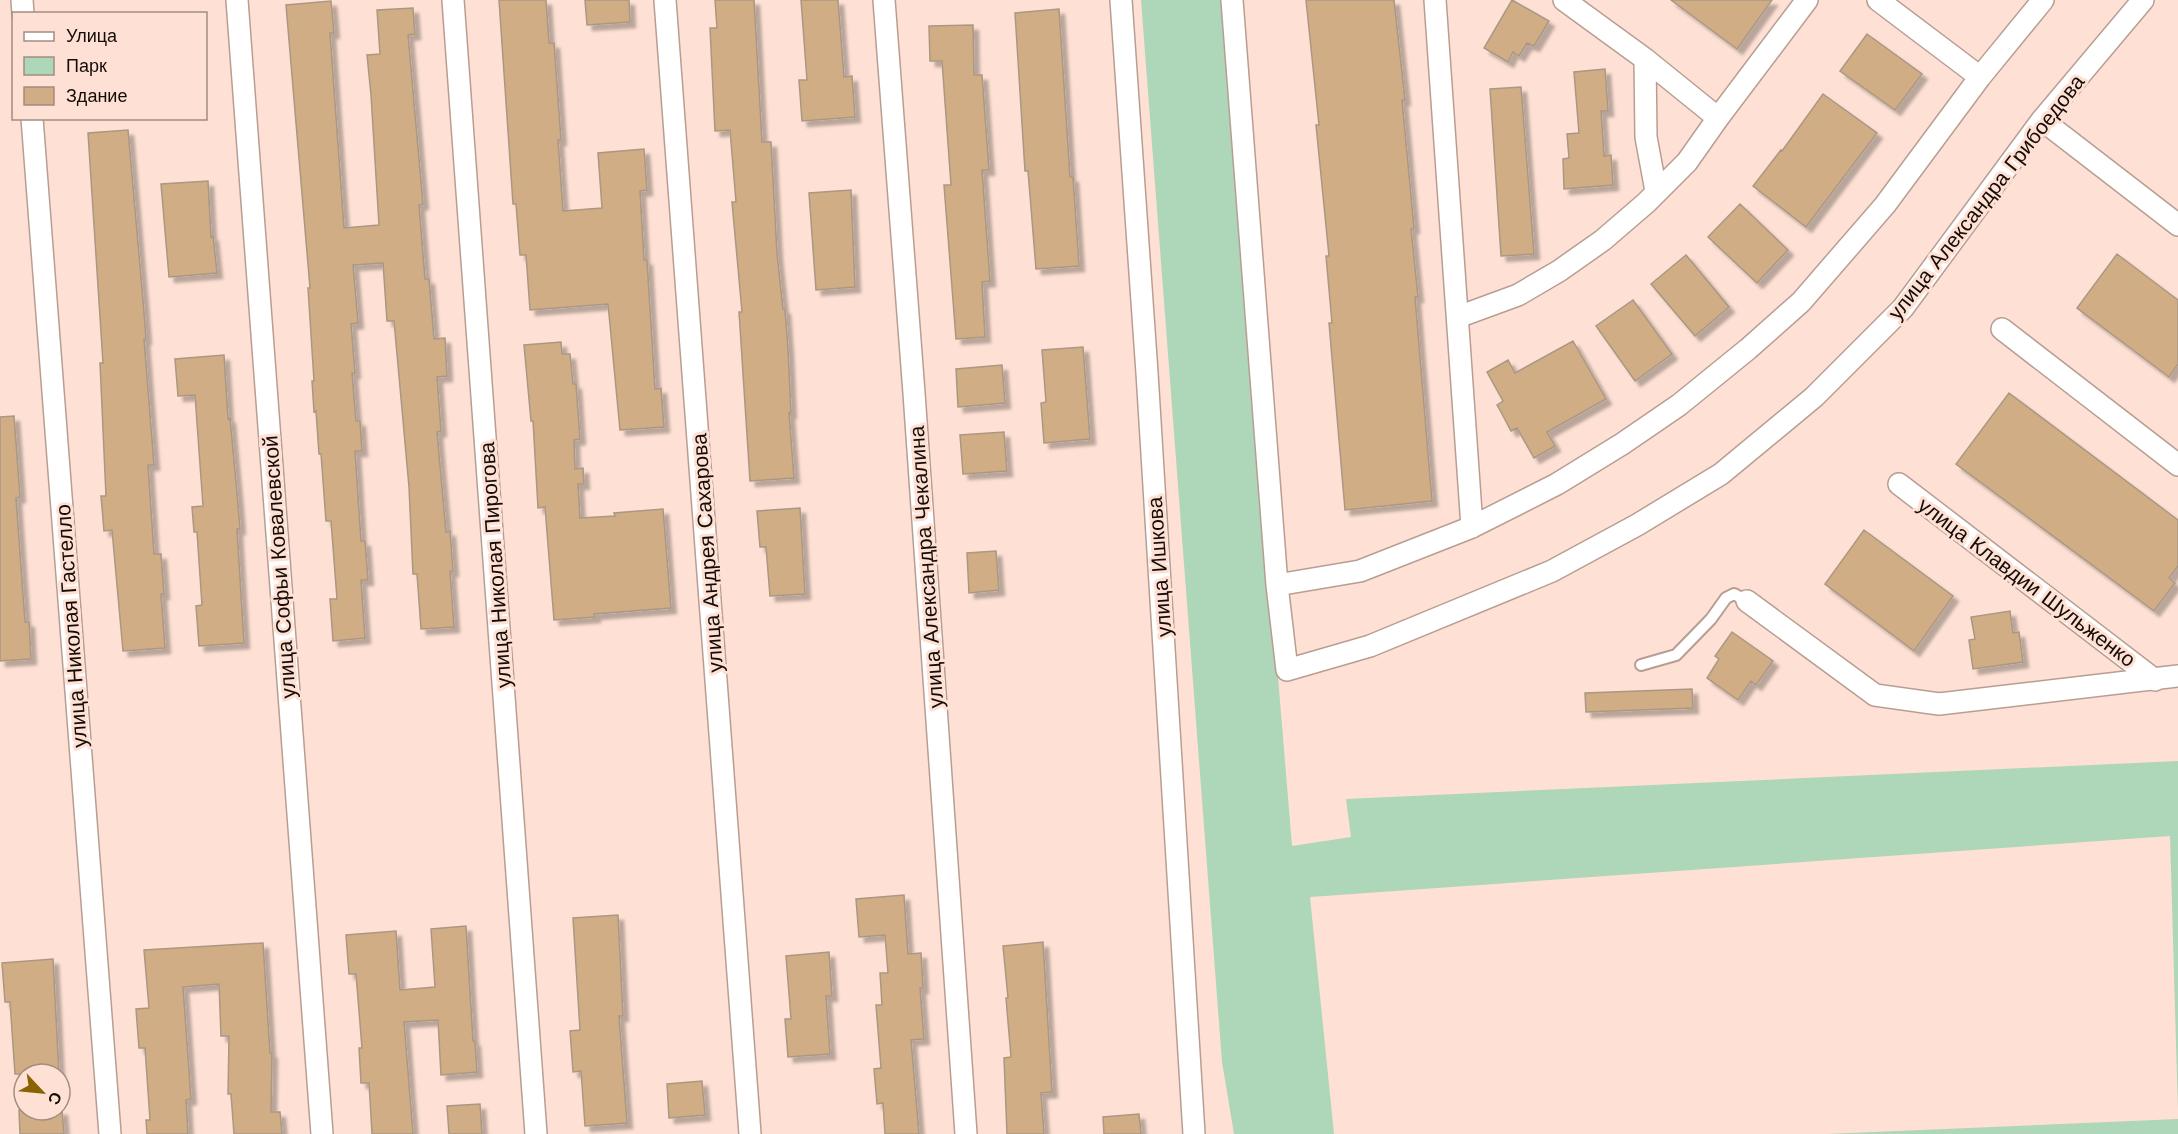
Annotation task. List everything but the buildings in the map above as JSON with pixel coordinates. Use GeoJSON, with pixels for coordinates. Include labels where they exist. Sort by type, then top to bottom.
{"type":"FeatureCollection","features":[{"type":"Feature","properties":{"kind":"street","name":"улица Софьи Ковалевской"},"geometry":{"type":"LineString","coordinates":[[237,0],[322,1134]]}},
{"type":"Feature","properties":{"kind":"street","name":"улица Николая Пирогова"},"geometry":{"type":"LineString","coordinates":[[453,0],[536,1132]]}},
{"type":"Feature","properties":{"kind":"street","name":"улица Андрея Сахарова"},"geometry":{"type":"LineString","coordinates":[[665,0],[750,1134]]}},
{"type":"Feature","properties":{"kind":"street","name":"улица Александра Чекалина"},"geometry":{"type":"LineString","coordinates":[[884,0],[966,1134]]}},
{"type":"Feature","properties":{"kind":"street","name":"улица Ишкова"},"geometry":{"type":"LineString","coordinates":[[1121,0],[1148,373],[1194,1134]]}},
{"type":"Feature","properties":{"kind":"street"},"geometry":{"type":"LineString","coordinates":[[1232,0],[1277,585],[1360,571],[1472,527],[1557,484],[1679,405],[1801,302],[1886,205],[1980,76],[2043,0]]}},
{"type":"Feature","properties":{"kind":"street"},"geometry":{"type":"LineString","coordinates":[[1435,0],[1472,527]]}},
{"type":"Feature","properties":{"kind":"street"},"geometry":{"type":"LineString","coordinates":[[1564,0],[1645,58],[1718,117]]}},
{"type":"Feature","properties":{"kind":"street"},"geometry":{"type":"LineString","coordinates":[[1458,317],[1518,295],[1558,271],[1603,240],[1646,203],[1687,162],[1718,117],[1807,0]]}},
{"type":"Feature","properties":{"kind":"street"},"geometry":{"type":"LineString","coordinates":[[1878,0],[1980,76]]}},
{"type":"Feature","properties":{"kind":"street","name":"улица Александра Грибоедова"},"geometry":{"type":"LineString","coordinates":[[1277,585],[1287,670],[1370,646],[1552,571],[1637,525],[1721,474],[1814,397],[1903,309],[2042,120],[2143,0]]}},
{"type":"Feature","properties":{"kind":"street"},"geometry":{"type":"LineString","coordinates":[[1645,58],[1646,137],[1656,191]]}},
{"type":"Feature","properties":{"kind":"street","name":"улица Николая Гастелло"},"geometry":{"type":"LineString","coordinates":[[32,120],[110,1134]]}},
{"type":"Feature","properties":{"kind":"street"},"geometry":{"type":"LineString","coordinates":[[2042,120],[2178,225]]}},
{"type":"Feature","properties":{"kind":"street"},"geometry":{"type":"LineString","coordinates":[[2002,328],[2178,465]]}},
{"type":"Feature","properties":{"kind":"street","name":"улица Клавдии Шульженко"},"geometry":{"type":"LineString","coordinates":[[1899,484],[2155,680]]}},
{"type":"Feature","properties":{"kind":"street","name":"улица Клавдии Шульженко"},"geometry":{"type":"LineString","coordinates":[[1747,601],[1875,695],[1939,704],[2178,676]]}},
{"type":"Feature","properties":{"kind":"lane"},"geometry":{"type":"LineString","coordinates":[[1641,666],[1676,655],[1711,619],[1726,598],[1734,594],[1747,601]]}},
{"type":"Feature","properties":{"kind":"green space"},"geometry":{"type":"Polygon","coordinates":[[[1141,0],[1222,0],[1292,846],[1351,837],[1346,799],[2178,761],[2178,1111],[2170,836],[1310,897],[1334,1134],[1234,1134],[1222,1062],[1141,0]]]}},
{"type":"Feature","properties":{"kind":"green space"},"geometry":{"type":"Polygon","coordinates":[[[2178,1119],[2178,1134],[1826,1134],[2178,1119]]]}}]}
